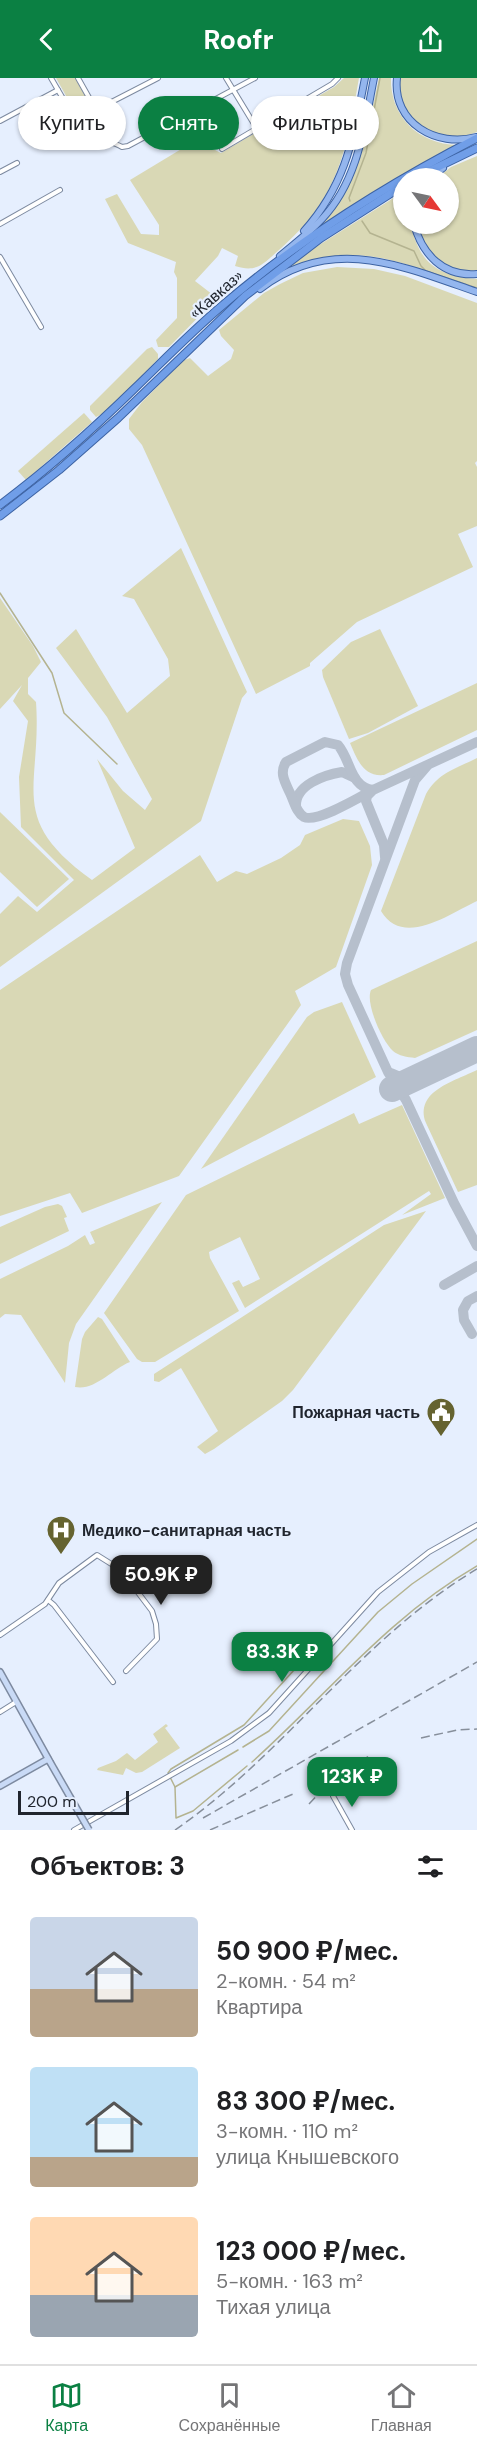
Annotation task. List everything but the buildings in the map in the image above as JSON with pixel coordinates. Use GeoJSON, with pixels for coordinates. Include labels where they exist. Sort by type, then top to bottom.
{"type":"FeatureCollection","features":[{"type":"Feature","properties":{"kind":"highway","name":"«Кавказ»"},"geometry":{"type":"LineString","coordinates":[[0,506],[75,444],[202,324],[259,274],[356,206],[477,137]]}},
{"type":"Feature","properties":{"kind":"highway"},"geometry":{"type":"LineString","coordinates":[[435,168],[476,148]]}},
{"type":"Feature","properties":{"kind":"highway","name":"«Кавказ»"},"geometry":{"type":"LineString","coordinates":[[0,516],[85,447],[228,312],[321,238],[393,192]]}},
{"type":"Feature","properties":{"kind":"highway"},"geometry":{"type":"LineString","coordinates":[[144,379],[120,406],[120,411],[171,366]]}},
{"type":"Feature","properties":{"kind":"highway"},"geometry":{"type":"LineString","coordinates":[[75,444],[102,423],[107,422],[107,426],[85,447]]}},
{"type":"Feature","properties":{"kind":"main road"},"geometry":{"type":"LineString","coordinates":[[259,274],[317,217],[337,183],[350,151],[365,78]]}},
{"type":"Feature","properties":{"kind":"main road"},"geometry":{"type":"LineString","coordinates":[[259,274],[321,220],[342,193],[361,143],[374,78]]}},
{"type":"Feature","properties":{"kind":"main road"},"geometry":{"type":"LineString","coordinates":[[397,78],[399,102],[410,120],[419,129],[451,140],[477,137]]}},
{"type":"Feature","properties":{"kind":"main road"},"geometry":{"type":"LineString","coordinates":[[442,168],[476,148]]}},
{"type":"Feature","properties":{"kind":"main road"},"geometry":{"type":"LineString","coordinates":[[418,234],[422,246],[432,259],[454,272],[477,274]]}},
{"type":"Feature","properties":{"kind":"main road"},"geometry":{"type":"LineString","coordinates":[[228,312],[283,275],[305,266],[336,259],[369,259],[387,262],[477,292]]}},
{"type":"Feature","properties":{"kind":"main road"},"geometry":{"type":"LineString","coordinates":[[0,1672],[89,1830]]}},
{"type":"Feature","properties":{"kind":"main road"},"geometry":{"type":"LineString","coordinates":[[0,1786],[49,1760]]}},
{"type":"Feature","properties":{"kind":"street"},"geometry":{"type":"LineString","coordinates":[[51,78],[61,96]]}},
{"type":"Feature","properties":{"kind":"street"},"geometry":{"type":"LineString","coordinates":[[78,78],[88,96]]}},
{"type":"Feature","properties":{"kind":"street"},"geometry":{"type":"LineString","coordinates":[[123,96],[158,78]]}},
{"type":"Feature","properties":{"kind":"street"},"geometry":{"type":"LineString","coordinates":[[226,78],[251,120]]}},
{"type":"Feature","properties":{"kind":"street"},"geometry":{"type":"LineString","coordinates":[[126,146],[255,78]]}},
{"type":"Feature","properties":{"kind":"street"},"geometry":{"type":"LineString","coordinates":[[312,96],[338,78]]}},
{"type":"Feature","properties":{"kind":"street"},"geometry":{"type":"LineString","coordinates":[[0,121],[58,90]]}},
{"type":"Feature","properties":{"kind":"street"},"geometry":{"type":"LineString","coordinates":[[0,172],[17,163]]}},
{"type":"Feature","properties":{"kind":"street"},"geometry":{"type":"LineString","coordinates":[[0,224],[60,190]]}},
{"type":"Feature","properties":{"kind":"street"},"geometry":{"type":"LineString","coordinates":[[0,257],[41,327]]}},
{"type":"Feature","properties":{"kind":"street"},"geometry":{"type":"LineString","coordinates":[[74,1830],[231,1741],[269,1713],[378,1592],[429,1552],[477,1524]]}},
{"type":"Feature","properties":{"kind":"street"},"geometry":{"type":"LineString","coordinates":[[0,1635],[48,1600],[59,1583],[97,1555],[121,1570],[152,1611],[156,1624],[157,1639],[126,1671]]}},
{"type":"Feature","properties":{"kind":"street"},"geometry":{"type":"LineString","coordinates":[[48,1600],[113,1682]]}},
{"type":"Feature","properties":{"kind":"street"},"geometry":{"type":"LineString","coordinates":[[0,1712],[17,1702]]}},
{"type":"Feature","properties":{"kind":"street"},"geometry":{"type":"LineString","coordinates":[[333,1796],[352,1830]]}},
{"type":"Feature","properties":{"kind":"green space"},"geometry":{"type":"Polygon","coordinates":[[[56,78],[75,78],[85,96],[66,96],[56,78]]]}},
{"type":"Feature","properties":{"kind":"green space"},"geometry":{"type":"Polygon","coordinates":[[[344,78],[359,78],[355,96],[319,96],[344,78]]]}},
{"type":"Feature","properties":{"kind":"green space"},"geometry":{"type":"Polygon","coordinates":[[[379,78],[391,78],[396,105],[409,126],[431,140],[457,145],[416,168],[393,168],[393,181],[321,226],[345,191],[354,174],[362,150],[379,150],[379,96],[375,96],[379,78]]]}},
{"type":"Feature","properties":{"kind":"green space"},"geometry":{"type":"Polygon","coordinates":[[[400,78],[477,78],[477,132],[448,137],[422,128],[405,108],[400,78]]]}},
{"type":"Feature","properties":{"kind":"green space"},"geometry":{"type":"Polygon","coordinates":[[[251,135],[251,150],[344,150],[327,192],[315,212],[299,231],[268,259],[254,268],[235,266],[238,256],[222,248],[218,256],[195,281],[217,298],[169,347],[158,347],[156,340],[177,318],[177,278],[174,272],[176,262],[128,243],[105,199],[117,194],[141,234],[159,235],[159,225],[130,180],[180,150],[215,150],[221,153],[226,150],[239,150],[239,142],[251,135]]]}},
{"type":"Feature","properties":{"kind":"green space"},"geometry":{"type":"Polygon","coordinates":[[[477,156],[477,270],[466,271],[447,265],[431,252],[420,234],[459,234],[459,168],[451,167],[477,156]]]}},
{"type":"Feature","properties":{"kind":"green space"},"geometry":{"type":"Polygon","coordinates":[[[393,198],[393,234],[413,234],[419,249],[432,265],[451,275],[477,279],[477,290],[406,264],[370,256],[333,257],[279,274],[305,254],[393,198]]]}},
{"type":"Feature","properties":{"kind":"green space"},"geometry":{"type":"Polygon","coordinates":[[[337,267],[374,269],[405,276],[477,303],[477,461],[475,463],[477,467],[477,526],[458,534],[473,567],[357,622],[310,663],[310,666],[256,694],[142,445],[129,429],[129,419],[142,402],[184,360],[190,358],[208,376],[231,359],[234,350],[221,336],[219,330],[264,293],[303,273],[337,267]]]}},
{"type":"Feature","properties":{"kind":"green space"},"geometry":{"type":"Polygon","coordinates":[[[152,347],[158,354],[158,359],[108,411],[96,417],[90,410],[90,406],[147,349],[152,347]]]}},
{"type":"Feature","properties":{"kind":"green space"},"geometry":{"type":"Polygon","coordinates":[[[84,413],[92,422],[26,480],[18,471],[84,413]]]}},
{"type":"Feature","properties":{"kind":"green space"},"geometry":{"type":"Polygon","coordinates":[[[181,548],[247,692],[242,698],[201,821],[0,967],[0,914],[18,896],[37,912],[74,880],[21,827],[19,777],[28,721],[13,701],[22,685],[0,709],[0,598],[33,646],[41,662],[28,678],[28,694],[36,702],[34,800],[38,819],[48,838],[65,858],[92,880],[135,848],[97,759],[123,791],[145,810],[152,799],[107,717],[56,648],[76,629],[127,713],[170,676],[168,659],[134,599],[122,596],[181,548]]]}},
{"type":"Feature","properties":{"kind":"green space"},"geometry":{"type":"Polygon","coordinates":[[[380,629],[418,706],[368,733],[349,739],[322,670],[351,642],[380,629]]]}},
{"type":"Feature","properties":{"kind":"green space"},"geometry":{"type":"Polygon","coordinates":[[[477,683],[477,730],[384,775],[371,773],[362,766],[350,743],[477,683]]]}},
{"type":"Feature","properties":{"kind":"green space"},"geometry":{"type":"Polygon","coordinates":[[[477,758],[477,901],[427,925],[414,928],[401,927],[390,922],[381,911],[426,794],[442,776],[477,758]]]}},
{"type":"Feature","properties":{"kind":"green space"},"geometry":{"type":"Polygon","coordinates":[[[0,812],[69,879],[37,907],[0,872],[0,812]]]}},
{"type":"Feature","properties":{"kind":"green space"},"geometry":{"type":"Polygon","coordinates":[[[343,819],[359,821],[370,846],[372,865],[336,967],[295,991],[301,1005],[179,1176],[82,1213],[70,1193],[0,1216],[0,990],[200,855],[217,882],[236,871],[247,874],[281,858],[300,845],[305,835],[343,819]]]}},
{"type":"Feature","properties":{"kind":"green space"},"geometry":{"type":"Polygon","coordinates":[[[477,941],[477,1030],[415,1058],[393,1051],[384,1039],[372,1012],[371,990],[477,941]]]}},
{"type":"Feature","properties":{"kind":"green space"},"geometry":{"type":"Polygon","coordinates":[[[342,1002],[376,1077],[201,1169],[307,1017],[314,1012],[342,1002]]]}},
{"type":"Feature","properties":{"kind":"green space"},"geometry":{"type":"Polygon","coordinates":[[[477,1070],[477,1185],[458,1192],[426,1123],[424,1112],[431,1095],[448,1083],[477,1070]]]}},
{"type":"Feature","properties":{"kind":"green space"},"geometry":{"type":"Polygon","coordinates":[[[402,1105],[445,1198],[402,1215],[431,1194],[429,1191],[245,1308],[232,1283],[239,1280],[243,1287],[260,1279],[240,1237],[209,1252],[210,1258],[239,1311],[155,1362],[142,1362],[137,1359],[104,1313],[186,1195],[354,1113],[359,1124],[402,1105]]]}},
{"type":"Feature","properties":{"kind":"green space"},"geometry":{"type":"Polygon","coordinates":[[[162,1202],[76,1324],[69,1343],[65,1383],[21,1315],[5,1314],[0,1318],[0,1279],[68,1246],[85,1235],[90,1245],[95,1243],[90,1232],[162,1202]]]}},
{"type":"Feature","properties":{"kind":"green space"},"geometry":{"type":"Polygon","coordinates":[[[58,1204],[62,1206],[67,1217],[64,1218],[69,1231],[0,1264],[0,1227],[45,1207],[58,1204]]]}},
{"type":"Feature","properties":{"kind":"green space"},"geometry":{"type":"Polygon","coordinates":[[[426,1211],[293,1390],[282,1401],[214,1449],[205,1454],[197,1447],[218,1431],[181,1368],[159,1382],[154,1381],[154,1374],[384,1225],[426,1211]]]}},
{"type":"Feature","properties":{"kind":"green space"},"geometry":{"type":"Polygon","coordinates":[[[98,1317],[102,1319],[130,1362],[90,1386],[75,1387],[82,1339],[98,1317]]]}},
{"type":"Feature","properties":{"kind":"green space"},"geometry":{"type":"Polygon","coordinates":[[[166,1724],[168,1726],[165,1728],[180,1748],[142,1772],[136,1773],[126,1768],[123,1775],[97,1770],[127,1753],[135,1760],[158,1742],[153,1734],[166,1724]]]}},
{"type":"Feature","properties":{"kind":"waterway"},"geometry":{"type":"LineString","coordinates":[[350,201],[349,198],[366,153],[380,78]]}},
{"type":"Feature","properties":{"kind":"waterway"},"geometry":{"type":"LineString","coordinates":[[362,221],[370,233],[414,251],[426,271],[477,288]]}},
{"type":"Feature","properties":{"kind":"waterway"},"geometry":{"type":"LineString","coordinates":[[0,593],[52,673],[64,713],[117,764]]}},
{"type":"Feature","properties":{"kind":"waterway"},"geometry":{"type":"LineString","coordinates":[[243,1747],[269,1731],[378,1612],[412,1584],[477,1539]]}},
{"type":"Feature","properties":{"kind":"waterway"},"geometry":{"type":"LineString","coordinates":[[252,1762],[386,1633],[415,1609],[477,1566]]}},
{"type":"Feature","properties":{"kind":"waterway"},"geometry":{"type":"LineString","coordinates":[[247,1766],[193,1811],[176,1818],[175,1787],[168,1773],[171,1769],[244,1725],[305,1658]]}},
{"type":"Feature","properties":{"kind":"waterway"},"geometry":{"type":"LineString","coordinates":[[175,1787],[238,1750]]}},
{"type":"Feature","properties":{"kind":"taxiway"},"geometry":{"type":"LineString","coordinates":[[385,857],[384,845],[366,801],[367,796],[373,790],[365,788],[355,778],[338,745],[325,742],[286,762],[283,778],[299,812],[304,817],[310,818],[338,808],[373,790],[477,742]]}},
{"type":"Feature","properties":{"kind":"taxiway"},"geometry":{"type":"LineString","coordinates":[[427,766],[415,780],[347,963],[345,974],[388,1072],[406,1100],[454,1203],[477,1246]]}},
{"type":"Feature","properties":{"kind":"taxiway"},"geometry":{"type":"LineString","coordinates":[[296,806],[300,792],[312,782],[342,772],[355,778]]}},
{"type":"Feature","properties":{"kind":"taxiway"},"geometry":{"type":"LineString","coordinates":[[391,1073],[403,1078],[416,1078]]}},
{"type":"Feature","properties":{"kind":"taxiway"},"geometry":{"type":"LineString","coordinates":[[444,1285],[477,1266]]}},
{"type":"Feature","properties":{"kind":"taxiway"},"geometry":{"type":"LineString","coordinates":[[472,1334],[464,1320],[463,1310],[468,1301],[477,1296]]}},
{"type":"Feature","properties":{"kind":"runway"},"geometry":{"type":"LineString","coordinates":[[392,1089],[477,1049]]}},
{"type":"Feature","properties":{"kind":"railway"},"geometry":{"type":"LineString","coordinates":[[175,1830],[215,1800],[252,1767],[396,1628],[435,1597],[477,1569]]}},
{"type":"Feature","properties":{"kind":"railway"},"geometry":{"type":"LineString","coordinates":[[203,1818],[477,1662]]}},
{"type":"Feature","properties":{"kind":"railway"},"geometry":{"type":"LineString","coordinates":[[421,1738],[457,1730],[477,1729]]}},
{"type":"Feature","properties":{"kind":"railway"},"geometry":{"type":"LineString","coordinates":[[309,1804],[333,1778],[369,1756]]}},
{"type":"Feature","properties":{"kind":"railway"},"geometry":{"type":"LineString","coordinates":[[210,1830],[293,1794]]}},
{"type":"Feature","properties":{"kind":"place","name":"Пожарная часть"},"geometry":{"type":"Point","coordinates":[441,1438]}},
{"type":"Feature","properties":{"kind":"place","name":"Медико-санитарная часть"},"geometry":{"type":"Point","coordinates":[61,1556]}}]}
